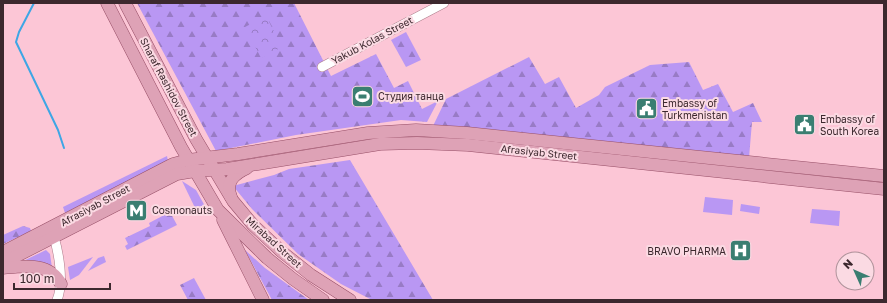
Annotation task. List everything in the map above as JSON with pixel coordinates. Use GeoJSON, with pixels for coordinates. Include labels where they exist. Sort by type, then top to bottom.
{"type":"FeatureCollection","features":[{"type":"Feature","properties":{"kind":"main road","name":"Sharaf Rashidov Street"},"geometry":{"type":"LineString","coordinates":[[107,3],[181,147],[218,210]]}},
{"type":"Feature","properties":{"kind":"main road","name":"Sharaf Rashidov Street"},"geometry":{"type":"LineString","coordinates":[[125,3],[196,139],[214,170]]}},
{"type":"Feature","properties":{"kind":"main road","name":"Afrasiyab Street"},"geometry":{"type":"LineString","coordinates":[[3,263],[52,233],[175,169],[188,160],[238,154],[384,131],[424,131],[502,136],[884,176]]}},
{"type":"Feature","properties":{"kind":"main road","name":"Afrasiyab Street"},"geometry":{"type":"LineString","coordinates":[[188,160],[196,139]]}},
{"type":"Feature","properties":{"kind":"main road","name":"Afrasiyab Street"},"geometry":{"type":"LineString","coordinates":[[175,169],[195,171],[214,170],[380,144],[434,143],[484,146],[884,189]]}},
{"type":"Feature","properties":{"kind":"main road","name":"Sharaf Rashidov Street"},"geometry":{"type":"LineString","coordinates":[[175,169],[181,147]]}},
{"type":"Feature","properties":{"kind":"main road"},"geometry":{"type":"LineString","coordinates":[[195,171],[207,158]]}},
{"type":"Feature","properties":{"kind":"main road"},"geometry":{"type":"LineString","coordinates":[[233,201],[229,189],[231,180],[240,172],[260,164]]}},
{"type":"Feature","properties":{"kind":"main road","name":"Mirabad Street"},"geometry":{"type":"LineString","coordinates":[[214,170],[233,201],[260,231],[287,256],[316,278],[350,300]]}},
{"type":"Feature","properties":{"kind":"main road"},"geometry":{"type":"LineString","coordinates":[[218,210],[263,300]]}},
{"type":"Feature","properties":{"kind":"main road","name":"Mirabad Street"},"geometry":{"type":"LineString","coordinates":[[218,210],[267,258],[323,300]]}},
{"type":"Feature","properties":{"kind":"main road","name":"Afrasiyab Street"},"geometry":{"type":"LineString","coordinates":[[3,252],[52,233]]}},
{"type":"Feature","properties":{"kind":"main road"},"geometry":{"type":"LineString","coordinates":[[3,268],[28,267],[48,270],[53,274],[60,295]]}},
{"type":"Feature","properties":{"kind":"street","name":"Yakub Kolas Street"},"geometry":{"type":"LineString","coordinates":[[322,67],[444,3]]}},
{"type":"Feature","properties":{"kind":"street"},"geometry":{"type":"LineString","coordinates":[[52,233],[57,250],[60,295]]}},
{"type":"Feature","properties":{"kind":"green space"},"geometry":{"type":"Polygon","coordinates":[[[137,3],[294,3],[331,76],[376,54],[394,88],[408,81],[422,109],[438,101],[427,122],[401,120],[296,135],[216,151],[137,3]]]}},
{"type":"Feature","properties":{"kind":"green space"},"geometry":{"type":"Polygon","coordinates":[[[266,16],[282,47],[261,58],[245,27],[266,16]]]}},
{"type":"Feature","properties":{"kind":"green space"},"geometry":{"type":"Polygon","coordinates":[[[406,32],[421,60],[406,67],[391,40],[406,32]]]}},
{"type":"Feature","properties":{"kind":"green space"},"geometry":{"type":"Polygon","coordinates":[[[529,57],[545,84],[559,77],[576,108],[599,95],[605,87],[650,65],[689,62],[703,90],[718,84],[733,112],[753,103],[762,122],[752,122],[749,158],[433,126],[446,99],[529,57]]]}},
{"type":"Feature","properties":{"kind":"green space"},"geometry":{"type":"Polygon","coordinates":[[[167,156],[168,161],[166,163],[65,213],[63,207],[167,156]]]}},
{"type":"Feature","properties":{"kind":"green space"},"geometry":{"type":"Polygon","coordinates":[[[350,160],[433,300],[372,300],[341,284],[298,254],[252,209],[233,186],[274,175],[289,169],[350,160]]]}},
{"type":"Feature","properties":{"kind":"green space"},"geometry":{"type":"Polygon","coordinates":[[[182,181],[196,190],[206,208],[198,214],[182,181]]]}},
{"type":"Feature","properties":{"kind":"green space"},"geometry":{"type":"Polygon","coordinates":[[[705,197],[733,200],[732,215],[703,212],[705,197]]]}},
{"type":"Feature","properties":{"kind":"green space"},"geometry":{"type":"Polygon","coordinates":[[[741,204],[760,207],[759,214],[740,211],[741,204]]]}},
{"type":"Feature","properties":{"kind":"green space"},"geometry":{"type":"Polygon","coordinates":[[[812,209],[840,211],[839,226],[810,223],[812,209]]]}},
{"type":"Feature","properties":{"kind":"green space"},"geometry":{"type":"Polygon","coordinates":[[[170,212],[177,225],[127,250],[125,246],[128,244],[125,238],[150,226],[149,223],[170,212]]]}},
{"type":"Feature","properties":{"kind":"green space"},"geometry":{"type":"Polygon","coordinates":[[[23,226],[30,228],[31,231],[3,244],[3,235],[23,226]]]}},
{"type":"Feature","properties":{"kind":"green space"},"geometry":{"type":"Polygon","coordinates":[[[46,250],[50,254],[52,268],[17,264],[46,250]]]}},
{"type":"Feature","properties":{"kind":"green space"},"geometry":{"type":"Polygon","coordinates":[[[245,250],[265,268],[309,300],[272,300],[245,250]]]}},
{"type":"Feature","properties":{"kind":"green space"},"geometry":{"type":"Polygon","coordinates":[[[104,256],[106,262],[88,271],[98,258],[104,256]]]}},
{"type":"Feature","properties":{"kind":"green space"},"geometry":{"type":"Polygon","coordinates":[[[93,257],[79,275],[70,280],[68,267],[93,257]]]}},
{"type":"Feature","properties":{"kind":"green space"},"geometry":{"type":"Polygon","coordinates":[[[194,278],[206,300],[188,300],[180,285],[194,278]]]}},
{"type":"Feature","properties":{"kind":"waterway"},"geometry":{"type":"LineString","coordinates":[[34,3],[19,32],[16,42],[58,130],[64,148]]}},
{"type":"Feature","properties":{"kind":"place","name":"Студия танца"},"geometry":{"type":"Point","coordinates":[362,96]}},
{"type":"Feature","properties":{"kind":"place","name":"Embassy of Turkmenistan"},"geometry":{"type":"Point","coordinates":[646,109]}},
{"type":"Feature","properties":{"kind":"place","name":"Embassy of South Korea"},"geometry":{"type":"Point","coordinates":[804,125]}},
{"type":"Feature","properties":{"kind":"place","name":"Cosmonauts"},"geometry":{"type":"Point","coordinates":[137,210]}},
{"type":"Feature","properties":{"kind":"place","name":"BRAVO PHARMA"},"geometry":{"type":"Point","coordinates":[741,251]}}]}
